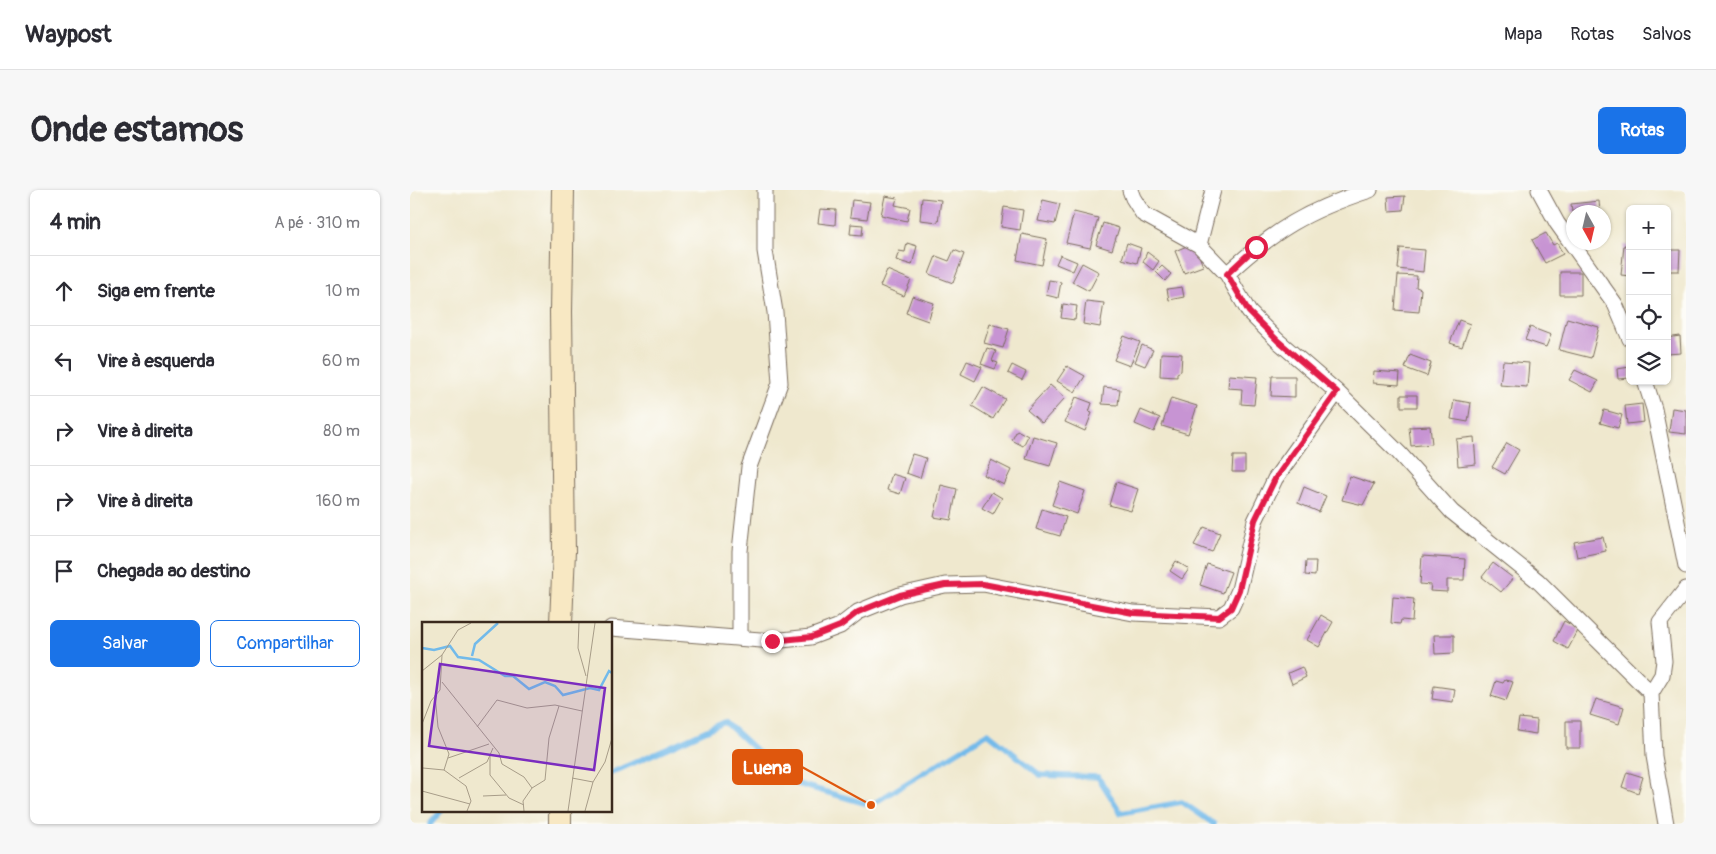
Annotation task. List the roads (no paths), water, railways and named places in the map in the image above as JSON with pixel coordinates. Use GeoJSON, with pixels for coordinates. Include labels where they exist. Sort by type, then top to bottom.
{"type":"FeatureCollection","features":[{"type":"Feature","properties":{"kind":"main road"},"geometry":{"type":"LineString","coordinates":[[561,622],[564,551],[561,322],[563,190]]}},
{"type":"Feature","properties":{"kind":"street"},"geometry":{"type":"LineString","coordinates":[[740,638],[740,551],[749,467],[780,383],[775,312],[765,251],[765,190]]}},
{"type":"Feature","properties":{"kind":"street"},"geometry":{"type":"LineString","coordinates":[[1130,190],[1132,198],[1144,214],[1199,245],[1227,274],[1249,312],[1278,341],[1337,392],[1399,452],[1452,512],[1538,581],[1651,693]]}},
{"type":"Feature","properties":{"kind":"street"},"geometry":{"type":"LineString","coordinates":[[1199,245],[1213,190]]}},
{"type":"Feature","properties":{"kind":"street"},"geometry":{"type":"LineString","coordinates":[[1227,274],[1256,247],[1300,217],[1335,201],[1370,190]]}},
{"type":"Feature","properties":{"kind":"street"},"geometry":{"type":"LineString","coordinates":[[1539,190],[1557,223],[1615,304],[1626,330]]}},
{"type":"Feature","properties":{"kind":"street"},"geometry":{"type":"LineString","coordinates":[[1645,385],[1654,409],[1686,566]]}},
{"type":"Feature","properties":{"kind":"street"},"geometry":{"type":"LineString","coordinates":[[612,628],[772,641],[812,637],[840,626],[858,612],[900,595],[945,585],[983,584],[1133,613],[1219,617],[1231,608],[1235,599],[1255,520],[1275,479],[1337,392]]}},
{"type":"Feature","properties":{"kind":"street"},"geometry":{"type":"LineString","coordinates":[[1666,824],[1654,756],[1651,693],[1662,675],[1664,661],[1660,622],[1686,589]]}},
{"type":"Feature","properties":{"kind":"waterway"},"geometry":{"type":"LineString","coordinates":[[612,773],[725,722],[791,782],[871,805],[988,733],[1040,775],[1098,777],[1121,813],[1182,802],[1214,824]]}},
{"type":"Feature","properties":{"kind":"waterway"},"geometry":{"type":"LineString","coordinates":[[430,824],[440,812]]}},
{"type":"Feature","properties":{"kind":"place","name":"Luena"},"geometry":{"type":"Point","coordinates":[871,805]}}]}
